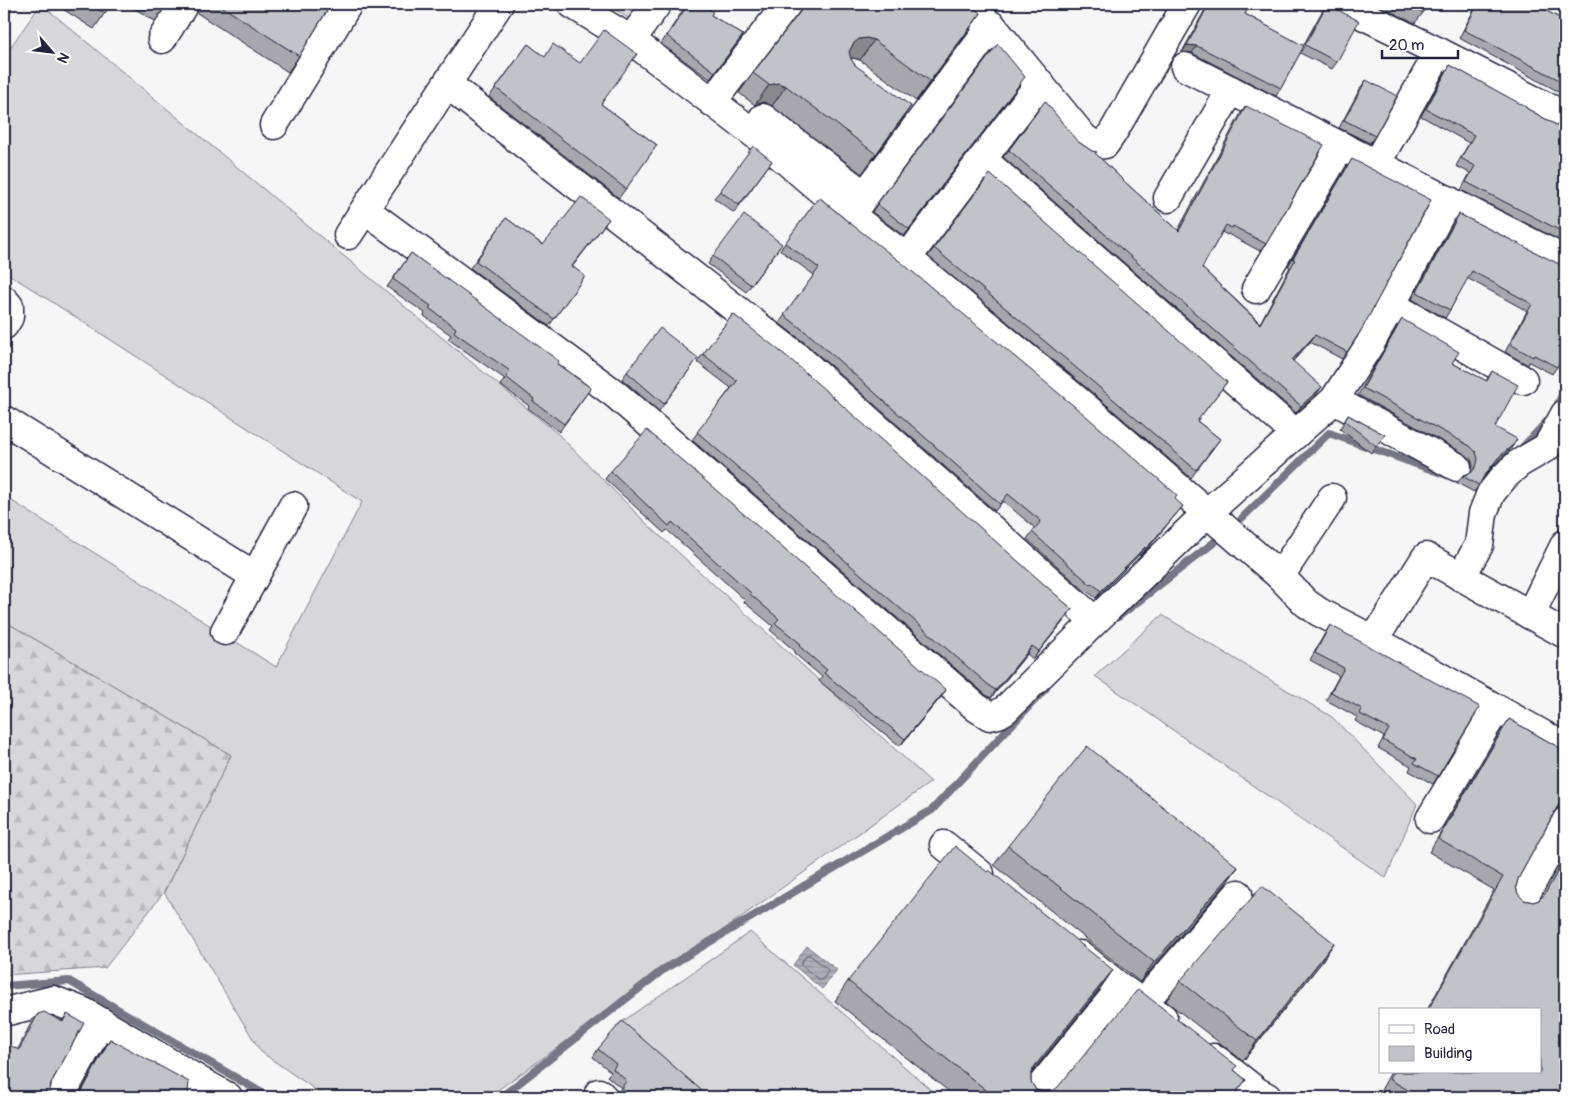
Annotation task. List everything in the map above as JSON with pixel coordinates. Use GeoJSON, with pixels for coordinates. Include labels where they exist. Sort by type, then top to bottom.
{"type":"FeatureCollection","features":[{"type":"Feature","properties":{"kind":"street"},"geometry":{"type":"LineString","coordinates":[[162,39],[184,4]]}},
{"type":"Feature","properties":{"kind":"street"},"geometry":{"type":"LineString","coordinates":[[274,125],[348,4]]}},
{"type":"Feature","properties":{"kind":"street"},"geometry":{"type":"LineString","coordinates":[[348,235],[499,4]]}},
{"type":"Feature","properties":{"kind":"street"},"geometry":{"type":"LineString","coordinates":[[572,4],[717,94],[756,135],[857,205],[907,258],[1091,412],[1280,576],[1306,603],[1319,612],[1374,640],[1565,747]]}},
{"type":"Feature","properties":{"kind":"street"},"geometry":{"type":"LineString","coordinates":[[631,40],[657,4]]}},
{"type":"Feature","properties":{"kind":"street"},"geometry":{"type":"LineString","coordinates":[[717,94],[787,4]]}},
{"type":"Feature","properties":{"kind":"street"},"geometry":{"type":"LineString","coordinates":[[959,4],[992,26],[1040,82],[1084,138],[1095,145],[1105,144],[1112,134],[1187,4]]}},
{"type":"Feature","properties":{"kind":"street"},"geometry":{"type":"LineString","coordinates":[[1340,4],[1565,116]]}},
{"type":"Feature","properties":{"kind":"street"},"geometry":{"type":"LineString","coordinates":[[857,205],[992,26]]}},
{"type":"Feature","properties":{"kind":"street"},"geometry":{"type":"LineString","coordinates":[[1376,164],[1439,52]]}},
{"type":"Feature","properties":{"kind":"street"},"geometry":{"type":"LineString","coordinates":[[1185,67],[1565,260]]}},
{"type":"Feature","properties":{"kind":"street"},"geometry":{"type":"LineString","coordinates":[[907,258],[1040,82]]}},
{"type":"Feature","properties":{"kind":"street"},"geometry":{"type":"LineString","coordinates":[[447,84],[795,355],[1095,621]]}},
{"type":"Feature","properties":{"kind":"street"},"geometry":{"type":"LineString","coordinates":[[1168,198],[1231,90]]}},
{"type":"Feature","properties":{"kind":"street"},"geometry":{"type":"LineString","coordinates":[[896,106],[919,122]]}},
{"type":"Feature","properties":{"kind":"street"},"geometry":{"type":"LineString","coordinates":[[1256,289],[1341,146]]}},
{"type":"Feature","properties":{"kind":"street"},"geometry":{"type":"LineString","coordinates":[[982,159],[1296,434]]}},
{"type":"Feature","properties":{"kind":"street"},"geometry":{"type":"LineString","coordinates":[[364,210],[615,394],[984,713],[990,716],[1005,710],[1206,513],[1334,400],[1370,344],[1448,200]]}},
{"type":"Feature","properties":{"kind":"street"},"geometry":{"type":"LineString","coordinates":[[4,300],[10,306],[9,317],[4,325]]}},
{"type":"Feature","properties":{"kind":"street"},"geometry":{"type":"LineString","coordinates":[[1391,305],[1522,380]]}},
{"type":"Feature","properties":{"kind":"street"},"geometry":{"type":"LineString","coordinates":[[1334,400],[1457,467]]}},
{"type":"Feature","properties":{"kind":"street"},"geometry":{"type":"LineString","coordinates":[[1461,577],[1479,545],[1483,513],[1491,493],[1518,464],[1547,447],[1565,414]]}},
{"type":"Feature","properties":{"kind":"street"},"geometry":{"type":"LineString","coordinates":[[4,420],[255,576]]}},
{"type":"Feature","properties":{"kind":"street"},"geometry":{"type":"LineString","coordinates":[[1280,576],[1332,498]]}},
{"type":"Feature","properties":{"kind":"street"},"geometry":{"type":"LineString","coordinates":[[225,631],[293,506]]}},
{"type":"Feature","properties":{"kind":"street"},"geometry":{"type":"LineString","coordinates":[[1530,615],[1565,544]]}},
{"type":"Feature","properties":{"kind":"street"},"geometry":{"type":"LineString","coordinates":[[1374,640],[1426,557],[1565,634]]}},
{"type":"Feature","properties":{"kind":"street"},"geometry":{"type":"LineString","coordinates":[[1430,819],[1496,709]]}},
{"type":"Feature","properties":{"kind":"street"},"geometry":{"type":"LineString","coordinates":[[1523,898],[1565,822]]}},
{"type":"Feature","properties":{"kind":"street"},"geometry":{"type":"LineString","coordinates":[[944,845],[998,888]]}},
{"type":"Feature","properties":{"kind":"street"},"geometry":{"type":"LineString","coordinates":[[1143,1003],[1238,894]]}},
{"type":"Feature","properties":{"kind":"street"},"geometry":{"type":"LineString","coordinates":[[1059,938],[1121,988],[1262,1094]]}},
{"type":"Feature","properties":{"kind":"street"},"geometry":{"type":"LineString","coordinates":[[1032,1097],[1121,988]]}},
{"type":"Feature","properties":{"kind":"street"},"geometry":{"type":"LineString","coordinates":[[4,1012],[53,1000],[84,1012],[101,1022],[201,1090],[228,1097]]}},
{"type":"Feature","properties":{"kind":"street"},"geometry":{"type":"LineString","coordinates":[[60,1097],[101,1022]]}},
{"type":"Feature","properties":{"kind":"green space"},"geometry":{"type":"Polygon","coordinates":[[[41,4],[559,435],[647,524],[931,782],[488,1097],[326,1097],[261,1052],[164,892],[231,755],[4,621],[4,496],[276,667],[362,502],[4,271],[4,56],[41,4]]]}},
{"type":"Feature","properties":{"kind":"green space"},"geometry":{"type":"Polygon","coordinates":[[[607,4],[650,4],[637,24],[607,4]]]}},
{"type":"Feature","properties":{"kind":"green space"},"geometry":{"type":"Polygon","coordinates":[[[1162,615],[1332,717],[1417,804],[1386,878],[1095,676],[1162,615]]]}},
{"type":"Feature","properties":{"kind":"green space"},"geometry":{"type":"Polygon","coordinates":[[[4,621],[231,755],[164,892],[105,968],[4,975],[4,621]]]}},
{"type":"Feature","properties":{"kind":"green space"},"geometry":{"type":"Polygon","coordinates":[[[750,932],[939,1097],[704,1097],[616,1026],[750,932]]]}},
{"type":"Feature","properties":{"kind":"water"},"geometry":{"type":"Polygon","coordinates":[[[807,946],[837,970],[822,989],[793,965],[807,946]]]}},
{"type":"Feature","properties":{"kind":"building"},"geometry":{"type":"Polygon","coordinates":[[[4,4],[14,4],[4,20],[4,4]]]}},
{"type":"Feature","properties":{"kind":"building"},"geometry":{"type":"Polygon","coordinates":[[[90,4],[111,4],[105,13],[90,4]]]}},
{"type":"Feature","properties":{"kind":"building"},"geometry":{"type":"Polygon","coordinates":[[[218,4],[331,4],[299,56],[218,4]]]}},
{"type":"Feature","properties":{"kind":"building"},"geometry":{"type":"Polygon","coordinates":[[[688,4],[701,4],[713,12],[711,15],[743,35],[715,72],[667,36],[688,4]]]}},
{"type":"Feature","properties":{"kind":"building"},"geometry":{"type":"Polygon","coordinates":[[[806,4],[814,4],[818,7],[820,4],[968,4],[981,13],[930,81],[874,40],[867,38],[859,39],[853,44],[849,52],[855,65],[911,106],[876,154],[786,86],[778,83],[769,85],[753,73],[806,4]]]}},
{"type":"Feature","properties":{"kind":"building"},"geometry":{"type":"Polygon","coordinates":[[[1209,4],[1250,4],[1245,14],[1304,46],[1281,88],[1197,46],[1187,45],[1209,4]]]}},
{"type":"Feature","properties":{"kind":"building"},"geometry":{"type":"Polygon","coordinates":[[[1327,4],[1332,4],[1338,10],[1359,21],[1337,62],[1305,45],[1327,4]]]}},
{"type":"Feature","properties":{"kind":"building"},"geometry":{"type":"Polygon","coordinates":[[[1405,4],[1427,4],[1423,13],[1405,4]]]}},
{"type":"Feature","properties":{"kind":"building"},"geometry":{"type":"Polygon","coordinates":[[[1478,4],[1534,4],[1565,21],[1565,83],[1464,30],[1478,4]]]}},
{"type":"Feature","properties":{"kind":"building"},"geometry":{"type":"Polygon","coordinates":[[[604,30],[637,54],[601,104],[657,145],[626,189],[496,88],[528,44],[545,57],[553,44],[580,63],[604,30]]]}},
{"type":"Feature","properties":{"kind":"building"},"geometry":{"type":"Polygon","coordinates":[[[998,44],[1025,77],[909,229],[877,204],[998,44]]]}},
{"type":"Feature","properties":{"kind":"building"},"geometry":{"type":"Polygon","coordinates":[[[1450,65],[1565,130],[1565,233],[1466,182],[1475,166],[1461,158],[1474,135],[1426,109],[1450,65]]]}},
{"type":"Feature","properties":{"kind":"building"},"geometry":{"type":"Polygon","coordinates":[[[1366,80],[1397,96],[1375,136],[1344,120],[1366,80]]]}},
{"type":"Feature","properties":{"kind":"building"},"geometry":{"type":"Polygon","coordinates":[[[1045,101],[1077,141],[1092,151],[1097,152],[1095,153],[1179,231],[1246,106],[1324,145],[1266,244],[1233,226],[1232,228],[1226,225],[1202,268],[1260,324],[1295,260],[1293,259],[1352,159],[1431,200],[1362,329],[1347,352],[1315,335],[1292,360],[1322,387],[1301,406],[1009,150],[1045,101]]]}},
{"type":"Feature","properties":{"kind":"building"},"geometry":{"type":"Polygon","coordinates":[[[753,146],[772,161],[739,205],[720,191],[753,146]]]}},
{"type":"Feature","properties":{"kind":"building"},"geometry":{"type":"Polygon","coordinates":[[[990,174],[1227,382],[1197,421],[1220,439],[1196,470],[934,248],[990,174]]]}},
{"type":"Feature","properties":{"kind":"building"},"geometry":{"type":"Polygon","coordinates":[[[581,197],[609,219],[572,266],[585,276],[554,319],[476,261],[506,218],[543,245],[581,197]]]}},
{"type":"Feature","properties":{"kind":"building"},"geometry":{"type":"Polygon","coordinates":[[[819,197],[902,263],[1086,416],[1177,495],[1175,499],[1183,506],[1152,542],[1101,591],[1092,583],[1091,585],[1032,532],[1041,521],[1008,494],[1000,504],[811,336],[784,315],[819,268],[785,243],[819,197]]]}},
{"type":"Feature","properties":{"kind":"building"},"geometry":{"type":"Polygon","coordinates":[[[1459,214],[1565,267],[1565,351],[1557,367],[1534,355],[1533,357],[1510,344],[1532,304],[1472,271],[1450,310],[1417,292],[1459,214]]]}},
{"type":"Feature","properties":{"kind":"building"},"geometry":{"type":"Polygon","coordinates":[[[744,215],[782,244],[751,285],[713,256],[744,215]]]}},
{"type":"Feature","properties":{"kind":"building"},"geometry":{"type":"Polygon","coordinates":[[[411,253],[559,361],[557,364],[591,388],[564,424],[533,401],[534,399],[506,377],[510,371],[454,332],[456,328],[429,308],[431,306],[393,279],[411,253]]]}},
{"type":"Feature","properties":{"kind":"building"},"geometry":{"type":"Polygon","coordinates":[[[733,314],[790,359],[1072,609],[1039,651],[1032,646],[996,690],[697,432],[737,381],[703,354],[733,314]]]}},
{"type":"Feature","properties":{"kind":"building"},"geometry":{"type":"Polygon","coordinates":[[[1402,319],[1459,352],[1452,363],[1487,381],[1492,371],[1518,385],[1495,427],[1517,439],[1498,458],[1479,485],[1462,476],[1471,473],[1476,467],[1478,459],[1476,452],[1470,446],[1363,388],[1402,319]]]}},
{"type":"Feature","properties":{"kind":"building"},"geometry":{"type":"Polygon","coordinates":[[[660,328],[698,358],[664,404],[627,372],[660,328]]]}},
{"type":"Feature","properties":{"kind":"building"},"geometry":{"type":"Polygon","coordinates":[[[1348,415],[1385,435],[1376,446],[1345,421],[1348,415]]]}},
{"type":"Feature","properties":{"kind":"building"},"geometry":{"type":"Polygon","coordinates":[[[647,430],[946,690],[905,739],[824,673],[827,670],[799,646],[801,644],[775,623],[779,619],[672,522],[669,526],[611,471],[647,430]]]}},
{"type":"Feature","properties":{"kind":"building"},"geometry":{"type":"Polygon","coordinates":[[[1330,625],[1480,707],[1438,776],[1414,763],[1417,759],[1383,740],[1389,729],[1360,714],[1362,709],[1331,692],[1344,668],[1315,653],[1330,625]]]}},
{"type":"Feature","properties":{"kind":"building"},"geometry":{"type":"Polygon","coordinates":[[[1509,719],[1565,751],[1565,797],[1560,802],[1518,879],[1516,887],[1518,894],[1524,900],[1533,902],[1539,900],[1545,894],[1565,858],[1565,1097],[1420,1097],[1389,1079],[1392,1074],[1542,1074],[1542,1008],[1429,1008],[1503,877],[1438,839],[1509,719]]]}},
{"type":"Feature","properties":{"kind":"building"},"geometry":{"type":"Polygon","coordinates":[[[1087,746],[1238,867],[1154,962],[1008,846],[1087,746]]]}},
{"type":"Feature","properties":{"kind":"building"},"geometry":{"type":"Polygon","coordinates":[[[955,846],[987,872],[989,870],[1113,970],[1034,1067],[1031,1074],[1031,1082],[1036,1090],[1051,1092],[1058,1087],[1138,989],[1237,1066],[1234,1070],[1246,1080],[1232,1097],[995,1097],[848,981],[955,846]]]}},
{"type":"Feature","properties":{"kind":"building"},"geometry":{"type":"Polygon","coordinates":[[[1262,886],[1334,943],[1257,1041],[1180,981],[1262,886]]]}},
{"type":"Feature","properties":{"kind":"building"},"geometry":{"type":"Polygon","coordinates":[[[44,1012],[63,1022],[67,1014],[84,1023],[51,1083],[52,1097],[4,1097],[4,1042],[19,1050],[38,1014],[44,1012]]]}},
{"type":"Feature","properties":{"kind":"building"},"geometry":{"type":"Polygon","coordinates":[[[622,1021],[709,1097],[621,1097],[623,1085],[627,1081],[613,1069],[616,1064],[598,1049],[622,1021]]]}},
{"type":"Feature","properties":{"kind":"building"},"geometry":{"type":"Polygon","coordinates":[[[110,1039],[189,1082],[188,1091],[190,1097],[79,1097],[110,1039]]]}},
{"type":"Feature","properties":{"kind":"waterway"},"geometry":{"type":"LineString","coordinates":[[1521,449],[1552,416],[1565,389]]}},
{"type":"Feature","properties":{"kind":"waterway"},"geometry":{"type":"LineString","coordinates":[[1242,518],[1329,433],[1447,475]]}},
{"type":"Feature","properties":{"kind":"waterway"},"geometry":{"type":"LineString","coordinates":[[1118,617],[1217,540]]}},
{"type":"Feature","properties":{"kind":"waterway"},"geometry":{"type":"LineString","coordinates":[[501,1097],[664,969],[932,810],[1046,688]]}},
{"type":"Feature","properties":{"kind":"waterway"},"geometry":{"type":"LineString","coordinates":[[4,986],[69,981],[269,1097]]}}]}
